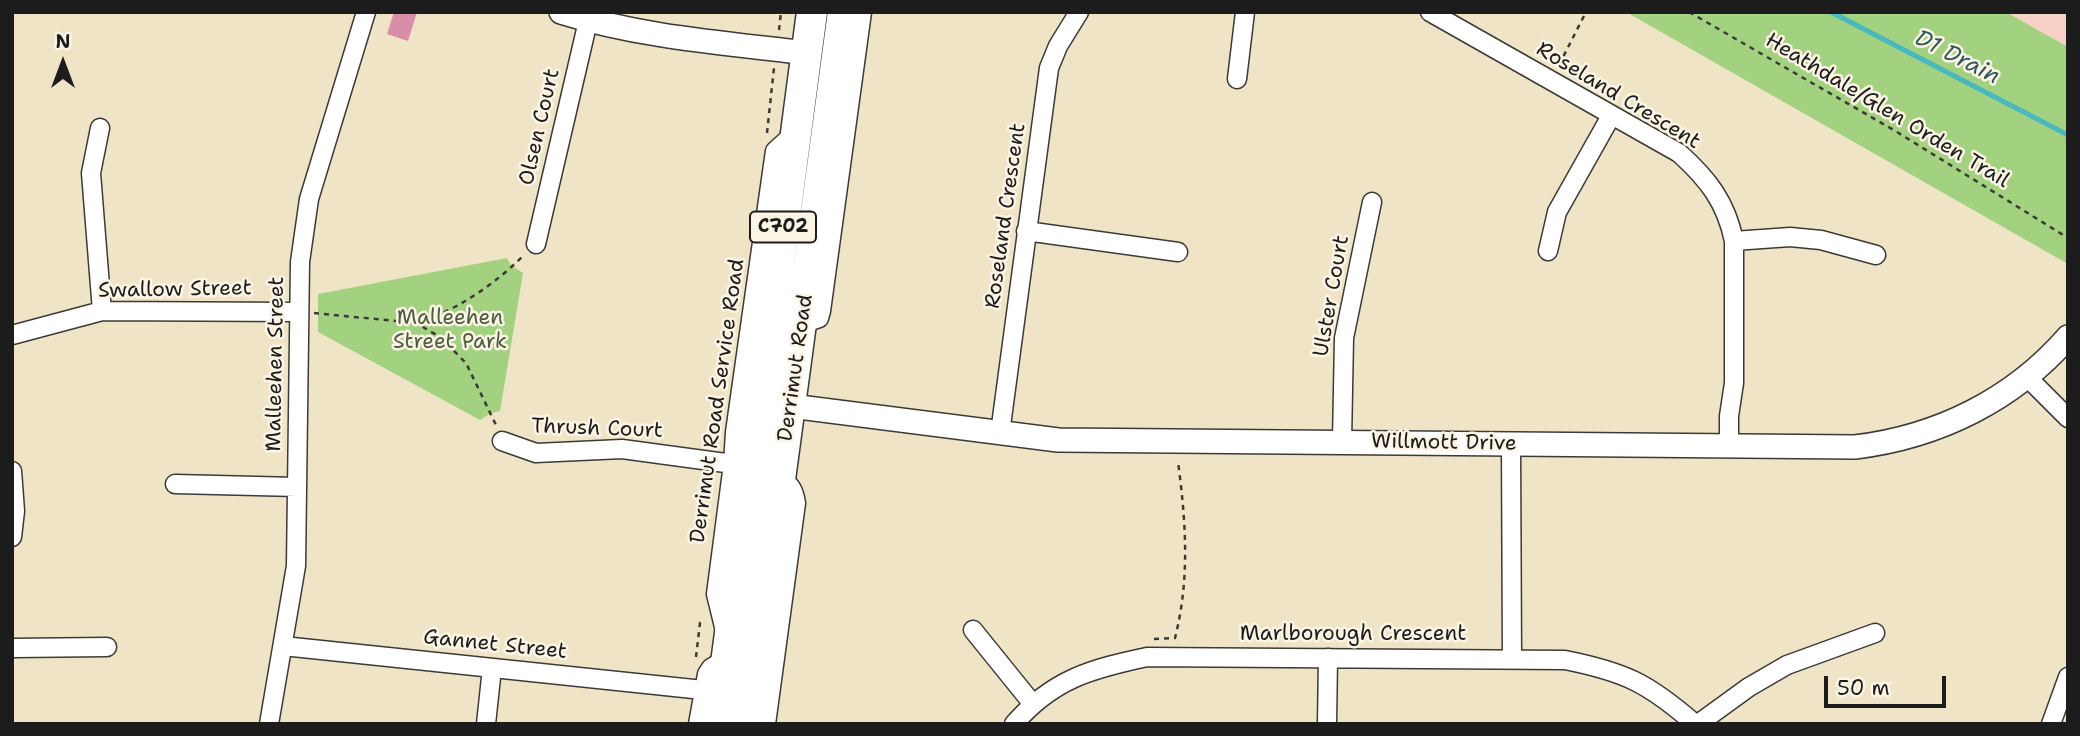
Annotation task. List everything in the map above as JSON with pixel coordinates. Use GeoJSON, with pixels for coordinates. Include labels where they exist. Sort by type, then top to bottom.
{"type":"FeatureCollection","features":[{"type":"Feature","properties":{"kind":"highway","name":"Derrimut Road"},"geometry":{"type":"LineString","coordinates":[[713,705],[727,650],[759,402],[788,139],[807,53],[812,12]]}},
{"type":"Feature","properties":{"kind":"highway","name":"Derrimut Road"},"geometry":{"type":"LineString","coordinates":[[747,724],[843,12]]}},
{"type":"Feature","properties":{"kind":"highway"},"geometry":{"type":"LineString","coordinates":[[807,53],[837,57]]}},
{"type":"Feature","properties":{"kind":"highway"},"geometry":{"type":"LineString","coordinates":[[759,402],[791,406]]}},
{"type":"Feature","properties":{"kind":"highway"},"geometry":{"type":"LineString","coordinates":[[747,499],[764,480],[781,478]]}},
{"type":"Feature","properties":{"kind":"highway"},"geometry":{"type":"LineString","coordinates":[[713,705],[730,708],[742,704],[754,676]]}},
{"type":"Feature","properties":{"kind":"street","name":"Malleehen Street"},"geometry":{"type":"LineString","coordinates":[[269,724],[296,566],[300,262],[309,199],[366,12]]}},
{"type":"Feature","properties":{"kind":"street"},"geometry":{"type":"LineString","coordinates":[[561,12],[588,21],[659,34],[807,53]]}},
{"type":"Feature","properties":{"kind":"street"},"geometry":{"type":"LineString","coordinates":[[802,324],[819,318],[821,311],[862,12]]}},
{"type":"Feature","properties":{"kind":"street","name":"Roseland Crescent"},"geometry":{"type":"LineString","coordinates":[[1000,433],[1049,68],[1058,46],[1079,12]]}},
{"type":"Feature","properties":{"kind":"street"},"geometry":{"type":"LineString","coordinates":[[1237,79],[1245,12]]}},
{"type":"Feature","properties":{"kind":"street","name":"Roseland Crescent"},"geometry":{"type":"LineString","coordinates":[[1430,12],[1679,153],[1703,175],[1730,221],[1734,241],[1734,383],[1729,416],[1734,446]]}},
{"type":"Feature","properties":{"kind":"street","name":"Olsen Court"},"geometry":{"type":"LineString","coordinates":[[536,244],[588,21]]}},
{"type":"Feature","properties":{"kind":"street"},"geometry":{"type":"LineString","coordinates":[[1548,251],[1557,212],[1611,116]]}},
{"type":"Feature","properties":{"kind":"street"},"geometry":{"type":"LineString","coordinates":[[100,128],[91,173],[102,311]]}},
{"type":"Feature","properties":{"kind":"street","name":"Derrimut Road Service Road"},"geometry":{"type":"LineString","coordinates":[[727,650],[716,594],[736,423],[775,151],[788,139]]}},
{"type":"Feature","properties":{"kind":"street","name":"Ulster Court"},"geometry":{"type":"LineString","coordinates":[[1342,441],[1344,338],[1372,202]]}},
{"type":"Feature","properties":{"kind":"street"},"geometry":{"type":"LineString","coordinates":[[1026,231],[1178,252]]}},
{"type":"Feature","properties":{"kind":"street"},"geometry":{"type":"LineString","coordinates":[[1734,241],[1790,237],[1821,240],[1876,255]]}},
{"type":"Feature","properties":{"kind":"street","name":"Swallow Street"},"geometry":{"type":"LineString","coordinates":[[12,335],[102,311],[298,312]]}},
{"type":"Feature","properties":{"kind":"street","name":"Willmott Drive"},"geometry":{"type":"LineString","coordinates":[[791,406],[1058,440],[1856,447],[1883,444],[1943,426],[1971,413],[1997,399],[2027,377],[2068,337]]}},
{"type":"Feature","properties":{"kind":"street"},"geometry":{"type":"LineString","coordinates":[[2027,377],[2068,418]]}},
{"type":"Feature","properties":{"kind":"street","name":"Thrush Court"},"geometry":{"type":"LineString","coordinates":[[502,441],[536,453],[622,449],[733,464]]}},
{"type":"Feature","properties":{"kind":"street"},"geometry":{"type":"LineString","coordinates":[[1511,444],[1512,659]]}},
{"type":"Feature","properties":{"kind":"street"},"geometry":{"type":"LineString","coordinates":[[12,471],[15,511],[12,537]]}},
{"type":"Feature","properties":{"kind":"street"},"geometry":{"type":"LineString","coordinates":[[766,724],[796,503],[789,484],[781,478]]}},
{"type":"Feature","properties":{"kind":"street"},"geometry":{"type":"LineString","coordinates":[[175,484],[297,487]]}},
{"type":"Feature","properties":{"kind":"street"},"geometry":{"type":"LineString","coordinates":[[973,630],[1032,703]]}},
{"type":"Feature","properties":{"kind":"street"},"geometry":{"type":"LineString","coordinates":[[1696,724],[1749,687],[1787,665],[1875,633]]}},
{"type":"Feature","properties":{"kind":"street","name":"Gannet Street"},"geometry":{"type":"LineString","coordinates":[[283,646],[492,668],[713,705]]}},
{"type":"Feature","properties":{"kind":"street"},"geometry":{"type":"LineString","coordinates":[[12,648],[107,647]]}},
{"type":"Feature","properties":{"kind":"street","name":"Marlborough Crescent"},"geometry":{"type":"LineString","coordinates":[[1014,724],[1032,703],[1087,672],[1139,658],[1328,658],[1565,660],[1602,667],[1635,680],[1663,696],[1696,724]]}},
{"type":"Feature","properties":{"kind":"street"},"geometry":{"type":"LineString","coordinates":[[1327,724],[1328,658]]}},
{"type":"Feature","properties":{"kind":"street"},"geometry":{"type":"LineString","coordinates":[[486,724],[492,668]]}},
{"type":"Feature","properties":{"kind":"street"},"geometry":{"type":"LineString","coordinates":[[2051,724],[2068,677]]}},
{"type":"Feature","properties":{"kind":"street"},"geometry":{"type":"LineString","coordinates":[[698,724],[713,705]]}},
{"type":"Feature","properties":{"kind":"path"},"geometry":{"type":"LineString","coordinates":[[782,12],[766,132],[788,139]]}},
{"type":"Feature","properties":{"kind":"path"},"geometry":{"type":"LineString","coordinates":[[1551,81],[1586,12]]}},
{"type":"Feature","properties":{"kind":"path","name":"Heathdale/Glen Orden Trail"},"geometry":{"type":"LineString","coordinates":[[1689,12],[1897,132],[2068,238]]}},
{"type":"Feature","properties":{"kind":"path"},"geometry":{"type":"LineString","coordinates":[[298,312],[416,323],[436,317],[502,277],[536,244]]}},
{"type":"Feature","properties":{"kind":"path"},"geometry":{"type":"LineString","coordinates":[[416,323],[440,337],[466,363],[502,441]]}},
{"type":"Feature","properties":{"kind":"path"},"geometry":{"type":"LineString","coordinates":[[1139,658],[1137,640],[1175,638],[1183,608],[1185,516],[1178,462]]}},
{"type":"Feature","properties":{"kind":"path"},"geometry":{"type":"LineString","coordinates":[[713,705],[694,672],[700,623],[718,607]]}},
{"type":"Feature","properties":{"kind":"shaded area"},"geometry":{"type":"Polygon","coordinates":[[[2006,12],[2068,12],[2068,47],[2006,12]]]}},
{"type":"Feature","properties":{"kind":"green space"},"geometry":{"type":"Polygon","coordinates":[[[1626,12],[2006,12],[2068,47],[2068,264],[1626,12]]]}},
{"type":"Feature","properties":{"kind":"green space","name":"Malleehen Street Park"},"geometry":{"type":"Polygon","coordinates":[[[507,258],[511,265],[523,273],[500,411],[480,420],[318,332],[318,294],[507,258]]]}},
{"type":"Feature","properties":{"kind":"building"},"geometry":{"type":"Polygon","coordinates":[[[394,12],[417,12],[408,41],[387,34],[394,12]]]}},
{"type":"Feature","properties":{"kind":"waterway","name":"D1 Drain"},"geometry":{"type":"LineString","coordinates":[[1831,12],[2068,135]]}}]}
